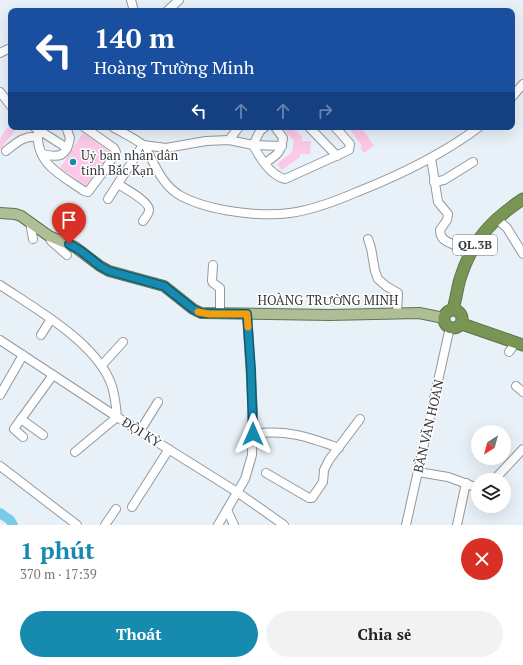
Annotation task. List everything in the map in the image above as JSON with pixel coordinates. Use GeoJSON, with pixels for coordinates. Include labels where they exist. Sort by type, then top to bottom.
{"type":"FeatureCollection","features":[{"type":"Feature","properties":{"kind":"highway","name":"QL.3B"},"geometry":{"type":"LineString","coordinates":[[453,309],[460,280],[469,257],[478,240],[496,218],[523,199]]}},
{"type":"Feature","properties":{"kind":"highway"},"geometry":{"type":"LineString","coordinates":[[462,324],[462,314],[453,309],[447,312],[447,323],[458,327],[462,324],[516,342]]}},
{"type":"Feature","properties":{"kind":"main road","name":"HOÀNG TRƯỜNG MINH"},"geometry":{"type":"LineString","coordinates":[[0,213],[15,214],[30,222],[49,236],[75,247],[109,271],[164,286],[196,311],[201,313],[330,315],[419,313],[447,323]]}},
{"type":"Feature","properties":{"kind":"street"},"geometry":{"type":"LineString","coordinates":[[170,8],[179,0]]}},
{"type":"Feature","properties":{"kind":"street"},"geometry":{"type":"LineString","coordinates":[[0,53],[8,49]]}},
{"type":"Feature","properties":{"kind":"street"},"geometry":{"type":"LineString","coordinates":[[515,93],[523,84]]}},
{"type":"Feature","properties":{"kind":"street"},"geometry":{"type":"LineString","coordinates":[[0,92],[8,102]]}},
{"type":"Feature","properties":{"kind":"street"},"geometry":{"type":"LineString","coordinates":[[38,130],[67,148]]}},
{"type":"Feature","properties":{"kind":"street"},"geometry":{"type":"LineString","coordinates":[[38,130],[42,154],[48,165],[84,191],[90,191],[116,152],[114,148],[88,130]]}},
{"type":"Feature","properties":{"kind":"street"},"geometry":{"type":"LineString","coordinates":[[6,151],[20,140],[28,137],[38,130]]}},
{"type":"Feature","properties":{"kind":"street"},"geometry":{"type":"LineString","coordinates":[[42,154],[54,157],[60,156],[67,148],[70,138],[70,133],[68,130]]}},
{"type":"Feature","properties":{"kind":"street"},"geometry":{"type":"LineString","coordinates":[[118,130],[143,145],[166,148],[206,141],[230,140],[253,145],[282,146]]}},
{"type":"Feature","properties":{"kind":"street"},"geometry":{"type":"LineString","coordinates":[[230,140],[237,130]]}},
{"type":"Feature","properties":{"kind":"street"},"geometry":{"type":"LineString","coordinates":[[253,145],[262,130]]}},
{"type":"Feature","properties":{"kind":"street"},"geometry":{"type":"LineString","coordinates":[[265,163],[278,154],[282,146],[282,138],[277,130]]}},
{"type":"Feature","properties":{"kind":"street"},"geometry":{"type":"LineString","coordinates":[[312,130],[337,156]]}},
{"type":"Feature","properties":{"kind":"street"},"geometry":{"type":"LineString","coordinates":[[253,145],[257,154],[276,176],[285,179],[348,150],[350,144],[338,130]]}},
{"type":"Feature","properties":{"kind":"street"},"geometry":{"type":"LineString","coordinates":[[143,145],[163,180],[170,189],[180,196],[191,201],[231,211],[254,214],[291,213],[312,209],[373,186],[431,158],[474,130]]}},
{"type":"Feature","properties":{"kind":"street"},"geometry":{"type":"LineString","coordinates":[[108,200],[143,145]]}},
{"type":"Feature","properties":{"kind":"street"},"geometry":{"type":"LineString","coordinates":[[431,158],[438,202],[448,214],[447,220],[440,230],[440,236],[445,241],[461,248],[469,257]]}},
{"type":"Feature","properties":{"kind":"street"},"geometry":{"type":"LineString","coordinates":[[434,182],[444,180],[473,162]]}},
{"type":"Feature","properties":{"kind":"street"},"geometry":{"type":"LineString","coordinates":[[118,184],[147,204],[150,210],[143,221]]}},
{"type":"Feature","properties":{"kind":"street"},"geometry":{"type":"LineString","coordinates":[[496,218],[507,228],[523,254]]}},
{"type":"Feature","properties":{"kind":"street"},"geometry":{"type":"LineString","coordinates":[[30,222],[33,238]]}},
{"type":"Feature","properties":{"kind":"street"},"geometry":{"type":"LineString","coordinates":[[49,236],[51,241],[67,255]]}},
{"type":"Feature","properties":{"kind":"street"},"geometry":{"type":"LineString","coordinates":[[368,240],[378,279],[398,293],[397,313]]}},
{"type":"Feature","properties":{"kind":"street"},"geometry":{"type":"LineString","coordinates":[[212,265],[212,281],[220,288],[220,314]]}},
{"type":"Feature","properties":{"kind":"street"},"geometry":{"type":"LineString","coordinates":[[0,286],[51,319],[84,346],[102,366],[110,382],[113,389],[117,417],[75,452]]}},
{"type":"Feature","properties":{"kind":"street"},"geometry":{"type":"LineString","coordinates":[[218,525],[245,479],[252,455],[253,434],[251,370],[247,314]]}},
{"type":"Feature","properties":{"kind":"street"},"geometry":{"type":"LineString","coordinates":[[41,335],[51,319]]}},
{"type":"Feature","properties":{"kind":"street","name":"BÀN VĂN HOAN"},"geometry":{"type":"LineString","coordinates":[[406,525],[418,472],[447,323]]}},
{"type":"Feature","properties":{"kind":"street","name":"ĐỘI KỲ"},"geometry":{"type":"LineString","coordinates":[[0,340],[117,417],[237,492],[284,525]]}},
{"type":"Feature","properties":{"kind":"street"},"geometry":{"type":"LineString","coordinates":[[102,366],[123,342]]}},
{"type":"Feature","properties":{"kind":"street"},"geometry":{"type":"LineString","coordinates":[[509,352],[516,342]]}},
{"type":"Feature","properties":{"kind":"street"},"geometry":{"type":"LineString","coordinates":[[0,395],[22,355]]}},
{"type":"Feature","properties":{"kind":"street"},"geometry":{"type":"LineString","coordinates":[[23,437],[14,429],[53,375]]}},
{"type":"Feature","properties":{"kind":"street"},"geometry":{"type":"LineString","coordinates":[[516,386],[523,392]]}},
{"type":"Feature","properties":{"kind":"street"},"geometry":{"type":"LineString","coordinates":[[140,431],[158,402]]}},
{"type":"Feature","properties":{"kind":"street"},"geometry":{"type":"LineString","coordinates":[[266,473],[309,498],[312,498],[323,482],[324,470],[329,460],[360,418]]}},
{"type":"Feature","properties":{"kind":"street"},"geometry":{"type":"LineString","coordinates":[[21,419],[43,435]]}},
{"type":"Feature","properties":{"kind":"street"},"geometry":{"type":"LineString","coordinates":[[253,434],[285,432],[302,435],[339,448]]}},
{"type":"Feature","properties":{"kind":"street"},"geometry":{"type":"LineString","coordinates":[[132,506],[169,449]]}},
{"type":"Feature","properties":{"kind":"street"},"geometry":{"type":"LineString","coordinates":[[501,473],[523,449]]}},
{"type":"Feature","properties":{"kind":"street"},"geometry":{"type":"LineString","coordinates":[[0,466],[77,525]]}},
{"type":"Feature","properties":{"kind":"street"},"geometry":{"type":"LineString","coordinates":[[418,472],[448,477],[471,486]]}},
{"type":"Feature","properties":{"kind":"street"},"geometry":{"type":"LineString","coordinates":[[457,525],[466,484]]}},
{"type":"Feature","properties":{"kind":"street"},"geometry":{"type":"LineString","coordinates":[[105,525],[116,509]]}},
{"type":"Feature","properties":{"kind":"street"},"geometry":{"type":"LineString","coordinates":[[227,510],[234,525]]}},
{"type":"Feature","properties":{"kind":"building"},"geometry":{"type":"Polygon","coordinates":[[[8,127],[8,130],[16,130],[2,147],[0,152],[0,138],[8,127]]]}},
{"type":"Feature","properties":{"kind":"building"},"geometry":{"type":"Polygon","coordinates":[[[285,130],[295,130],[302,137],[302,141],[311,141],[310,154],[300,154],[300,157],[282,170],[277,164],[292,152],[294,141],[285,130]]]}},
{"type":"Feature","properties":{"kind":"building"},"geometry":{"type":"Polygon","coordinates":[[[350,130],[363,130],[374,146],[364,153],[360,147],[362,146],[350,130]]]}},
{"type":"Feature","properties":{"kind":"building","name":"Uỷ ban nhân dân tỉnh Bắc Kạn"},"geometry":{"type":"Polygon","coordinates":[[[83,133],[110,152],[86,186],[60,168],[83,133]]]}},
{"type":"Feature","properties":{"kind":"waterway"},"geometry":{"type":"LineString","coordinates":[[0,513],[10,520],[13,525]]}},
{"type":"Feature","properties":{"kind":"slow traffic"},"geometry":{"type":"LineString","coordinates":[[198,312],[209,314],[247,314],[248,327]]}},
{"type":"Feature","properties":{"kind":"place","name":"Uỷ ban nhân dân tỉnh Bắc Kạn"},"geometry":{"type":"Point","coordinates":[73,162]}},
{"type":"Feature","properties":{"kind":"route"},"geometry":{"type":"LineString","coordinates":[[69,244],[109,271],[164,286],[193,309],[201,313],[247,314],[253,434]]}}]}
